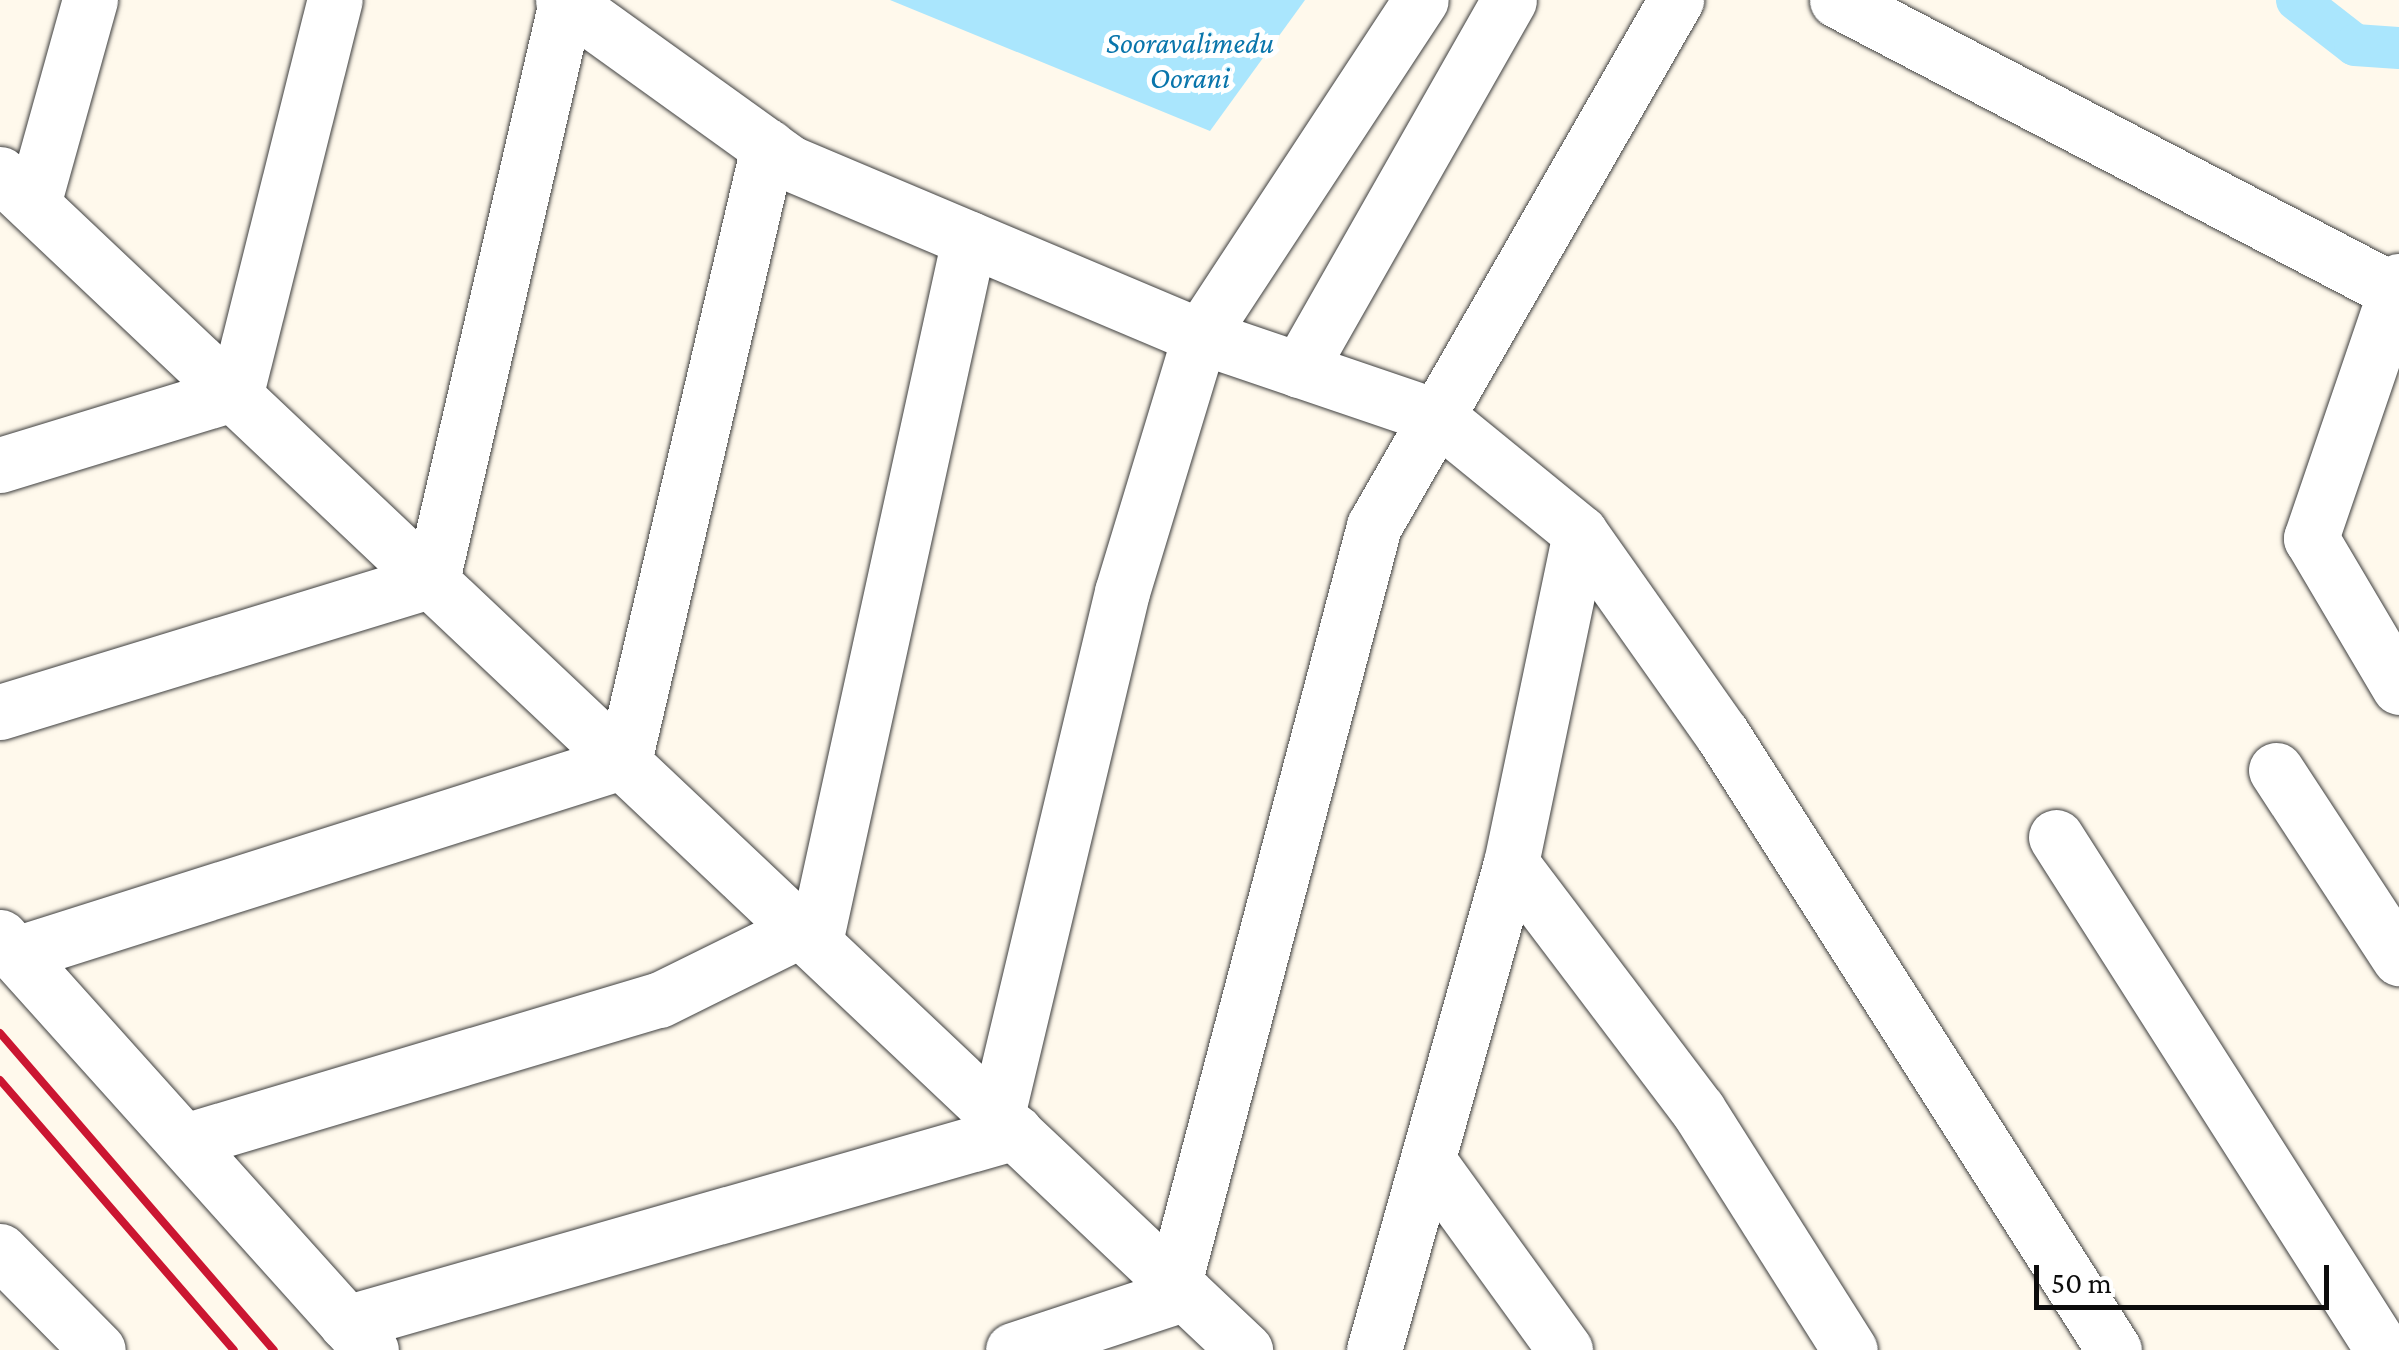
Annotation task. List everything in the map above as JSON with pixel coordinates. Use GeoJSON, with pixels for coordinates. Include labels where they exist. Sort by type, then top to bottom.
{"type":"FeatureCollection","features":[{"type":"Feature","properties":{"kind":"street"},"geometry":{"type":"LineString","coordinates":[[90,0],[21,208],[236,394],[1245,1350]]}},
{"type":"Feature","properties":{"kind":"street"},"geometry":{"type":"LineString","coordinates":[[236,394],[335,0]]}},
{"type":"Feature","properties":{"kind":"street"},"geometry":{"type":"LineString","coordinates":[[1006,1124],[1122,592],[1200,336],[1421,0]]}},
{"type":"Feature","properties":{"kind":"street"},"geometry":{"type":"LineString","coordinates":[[1298,370],[1509,0]]}},
{"type":"Feature","properties":{"kind":"street"},"geometry":{"type":"LineString","coordinates":[[1180,1288],[1374,526],[1676,0]]}},
{"type":"Feature","properties":{"kind":"street"},"geometry":{"type":"LineString","coordinates":[[1837,0],[2396,285],[2311,538],[2399,687]]}},
{"type":"Feature","properties":{"kind":"street"},"geometry":{"type":"LineString","coordinates":[[432,580],[565,1],[768,148],[1200,336],[1438,418],[1580,533],[1722,734],[2114,1350]]}},
{"type":"Feature","properties":{"kind":"street"},"geometry":{"type":"LineString","coordinates":[[624,762],[768,148]]}},
{"type":"Feature","properties":{"kind":"street"},"geometry":{"type":"LineString","coordinates":[[810,935],[969,238]]}},
{"type":"Feature","properties":{"kind":"street"},"geometry":{"type":"LineString","coordinates":[[0,465],[236,394]]}},
{"type":"Feature","properties":{"kind":"street"},"geometry":{"type":"LineString","coordinates":[[1374,1350],[1512,863],[1580,533]]}},
{"type":"Feature","properties":{"kind":"street"},"geometry":{"type":"LineString","coordinates":[[0,712],[432,580]]}},
{"type":"Feature","properties":{"kind":"street"},"geometry":{"type":"LineString","coordinates":[[624,762],[8,946],[188,1140],[359,1337],[1006,1124]]}},
{"type":"Feature","properties":{"kind":"street"},"geometry":{"type":"LineString","coordinates":[[2276,770],[2399,958]]}},
{"type":"Feature","properties":{"kind":"street"},"geometry":{"type":"LineString","coordinates":[[2056,837],[2383,1350]]}},
{"type":"Feature","properties":{"kind":"street"},"geometry":{"type":"LineString","coordinates":[[1512,863],[1698,1110],[1850,1350]]}},
{"type":"Feature","properties":{"kind":"street"},"geometry":{"type":"LineString","coordinates":[[188,1140],[659,1000],[810,935]]}},
{"type":"Feature","properties":{"kind":"street"},"geometry":{"type":"LineString","coordinates":[[1429,1162],[1565,1350]]}},
{"type":"Feature","properties":{"kind":"street"},"geometry":{"type":"LineString","coordinates":[[0,1252],[98,1350]]}},
{"type":"Feature","properties":{"kind":"street"},"geometry":{"type":"LineString","coordinates":[[1013,1350],[1180,1288]]}},
{"type":"Feature","properties":{"kind":"water","name":"Sooravalimedu Oorani"},"geometry":{"type":"Polygon","coordinates":[[[890,0],[1305,0],[1210,131],[890,0]]]}},
{"type":"Feature","properties":{"kind":"waterway"},"geometry":{"type":"LineString","coordinates":[[2297,0],[2355,45],[2399,48]]}},
{"type":"Feature","properties":{"kind":"railway"},"geometry":{"type":"LineString","coordinates":[[0,1033],[274,1350]]}},
{"type":"Feature","properties":{"kind":"railway"},"geometry":{"type":"LineString","coordinates":[[0,1080],[234,1350]]}}]}
